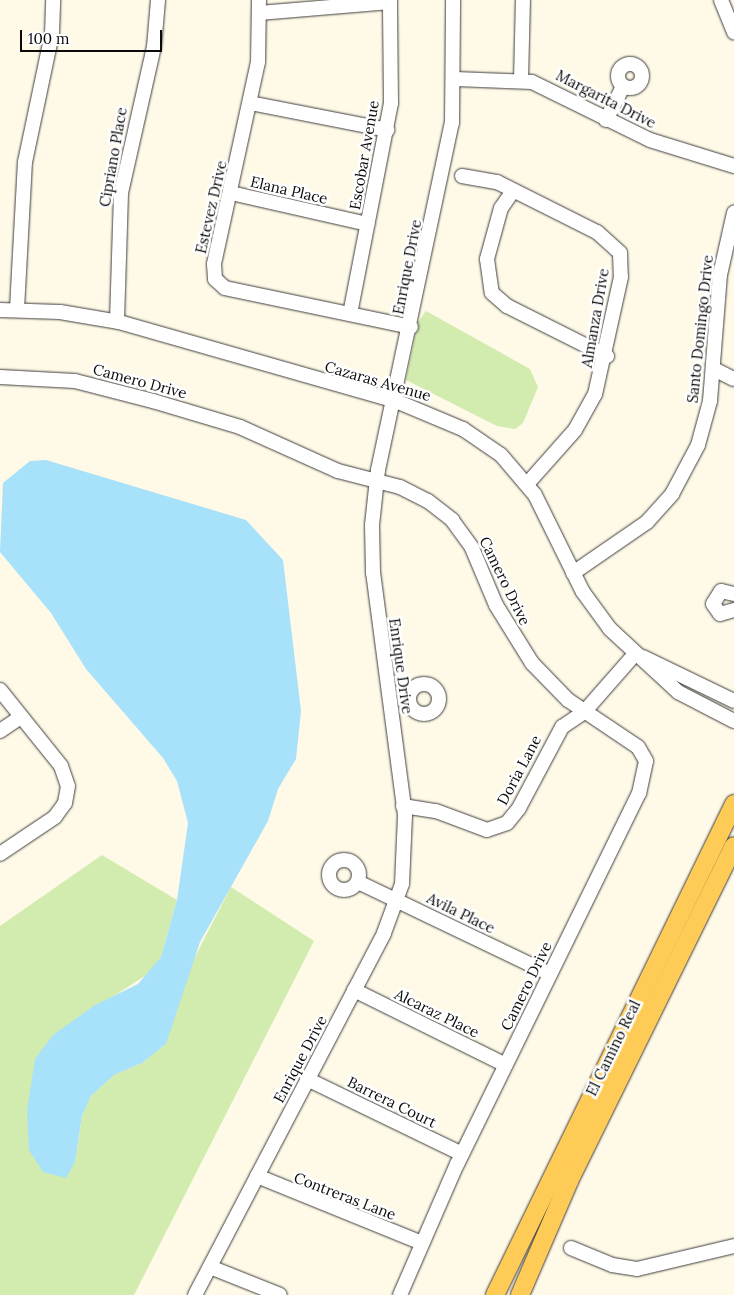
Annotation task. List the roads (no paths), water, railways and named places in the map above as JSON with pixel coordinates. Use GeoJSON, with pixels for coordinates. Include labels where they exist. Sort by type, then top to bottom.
{"type":"FeatureCollection","features":[{"type":"Feature","properties":{"kind":"main road","name":"El Camino Real"},"geometry":{"type":"LineString","coordinates":[[495,1295],[734,804]]}},
{"type":"Feature","properties":{"kind":"main road","name":"El Camino Real"},"geometry":{"type":"LineString","coordinates":[[520,1295],[569,1181],[734,846]]}},
{"type":"Feature","properties":{"kind":"street"},"geometry":{"type":"LineString","coordinates":[[17,309],[25,162],[52,34],[53,0]]}},
{"type":"Feature","properties":{"kind":"street","name":"Cipriano Place"},"geometry":{"type":"LineString","coordinates":[[117,321],[121,193],[154,47],[158,0]]}},
{"type":"Feature","properties":{"kind":"street","name":"Enrique Drive"},"geometry":{"type":"LineString","coordinates":[[195,1295],[354,990],[397,900],[406,847],[404,806],[372,573],[376,480],[396,401],[444,167],[455,79],[454,0]]}},
{"type":"Feature","properties":{"kind":"street"},"geometry":{"type":"LineString","coordinates":[[521,80],[523,0]]}},
{"type":"Feature","properties":{"kind":"street"},"geometry":{"type":"LineString","coordinates":[[721,0],[734,33]]}},
{"type":"Feature","properties":{"kind":"street"},"geometry":{"type":"LineString","coordinates":[[260,7],[390,1]]}},
{"type":"Feature","properties":{"kind":"street","name":"Escobar Avenue"},"geometry":{"type":"LineString","coordinates":[[350,314],[387,130],[393,56],[390,1]]}},
{"type":"Feature","properties":{"kind":"street","name":"Estevez Drive"},"geometry":{"type":"LineString","coordinates":[[260,7],[250,103],[214,264],[220,284],[411,327]]}},
{"type":"Feature","properties":{"kind":"street","name":"Margarita Drive"},"geometry":{"type":"LineString","coordinates":[[455,79],[521,80],[546,87],[606,120],[674,149],[734,166]]}},
{"type":"Feature","properties":{"kind":"street"},"geometry":{"type":"LineString","coordinates":[[606,120],[623,87]]}},
{"type":"Feature","properties":{"kind":"street"},"geometry":{"type":"LineString","coordinates":[[250,103],[387,130]]}},
{"type":"Feature","properties":{"kind":"street","name":"Almanza Drive"},"geometry":{"type":"LineString","coordinates":[[462,176],[488,178],[597,232],[620,253],[621,277],[607,356],[584,416],[527,484]]}},
{"type":"Feature","properties":{"kind":"street"},"geometry":{"type":"LineString","coordinates":[[513,191],[501,208],[487,259],[492,293],[507,306],[607,356]]}},
{"type":"Feature","properties":{"kind":"street","name":"Elana Place"},"geometry":{"type":"LineString","coordinates":[[231,193],[368,224]]}},
{"type":"Feature","properties":{"kind":"street","name":"Santo Domingo Drive"},"geometry":{"type":"LineString","coordinates":[[573,573],[633,534],[672,494],[698,445],[714,369],[734,213]]}},
{"type":"Feature","properties":{"kind":"street","name":"Cazaras Avenue"},"geometry":{"type":"LineString","coordinates":[[0,310],[17,309],[117,321],[396,401],[438,416],[483,441],[527,484],[547,513],[573,573],[595,610],[635,654],[678,692],[734,721]]}},
{"type":"Feature","properties":{"kind":"street"},"geometry":{"type":"LineString","coordinates":[[714,369],[734,379]]}},
{"type":"Feature","properties":{"kind":"street","name":"Camero Drive"},"geometry":{"type":"LineString","coordinates":[[0,377],[75,381],[144,398],[240,427],[338,471],[376,480],[415,493],[452,520],[478,558],[496,605],[520,647],[550,684],[584,712],[638,747],[647,770],[462,1154],[400,1295]]}},
{"type":"Feature","properties":{"kind":"street"},"geometry":{"type":"LineString","coordinates":[[734,593],[717,593],[712,604],[720,614],[734,610]]}},
{"type":"Feature","properties":{"kind":"street","name":"Cazaras Avenue"},"geometry":{"type":"LineString","coordinates":[[635,654],[734,701]]}},
{"type":"Feature","properties":{"kind":"street","name":"Doria Lane"},"geometry":{"type":"LineString","coordinates":[[404,806],[436,811],[480,828],[498,828],[519,808],[553,740],[570,718],[584,712],[635,654]]}},
{"type":"Feature","properties":{"kind":"street"},"geometry":{"type":"LineString","coordinates":[[0,690],[61,766],[68,794],[55,817],[0,854]]}},
{"type":"Feature","properties":{"kind":"street"},"geometry":{"type":"LineString","coordinates":[[389,705],[409,701]]}},
{"type":"Feature","properties":{"kind":"street"},"geometry":{"type":"LineString","coordinates":[[0,731],[21,717]]}},
{"type":"Feature","properties":{"kind":"street","name":"Avila Place"},"geometry":{"type":"LineString","coordinates":[[358,882],[550,974]]}},
{"type":"Feature","properties":{"kind":"street","name":"Alcaraz Place"},"geometry":{"type":"LineString","coordinates":[[354,990],[506,1065]]}},
{"type":"Feature","properties":{"kind":"street","name":"Barrera Court"},"geometry":{"type":"LineString","coordinates":[[307,1079],[462,1154]]}},
{"type":"Feature","properties":{"kind":"street","name":"Contreras Lane"},"geometry":{"type":"LineString","coordinates":[[257,1176],[422,1243]]}},
{"type":"Feature","properties":{"kind":"street"},"geometry":{"type":"LineString","coordinates":[[571,1248],[612,1265],[637,1269],[734,1246]]}},
{"type":"Feature","properties":{"kind":"street"},"geometry":{"type":"LineString","coordinates":[[210,1267],[280,1295]]}},
{"type":"Feature","properties":{"kind":"water"},"geometry":{"type":"Polygon","coordinates":[[[46,460],[246,520],[283,560],[301,711],[296,759],[278,789],[268,821],[200,942],[166,1044],[142,1063],[114,1075],[91,1096],[82,1116],[75,1162],[66,1178],[43,1172],[29,1150],[27,1111],[35,1059],[53,1035],[95,1005],[138,984],[161,957],[177,900],[188,823],[177,781],[163,758],[86,669],[51,613],[0,552],[3,483],[30,461],[46,460]]]}}]}
